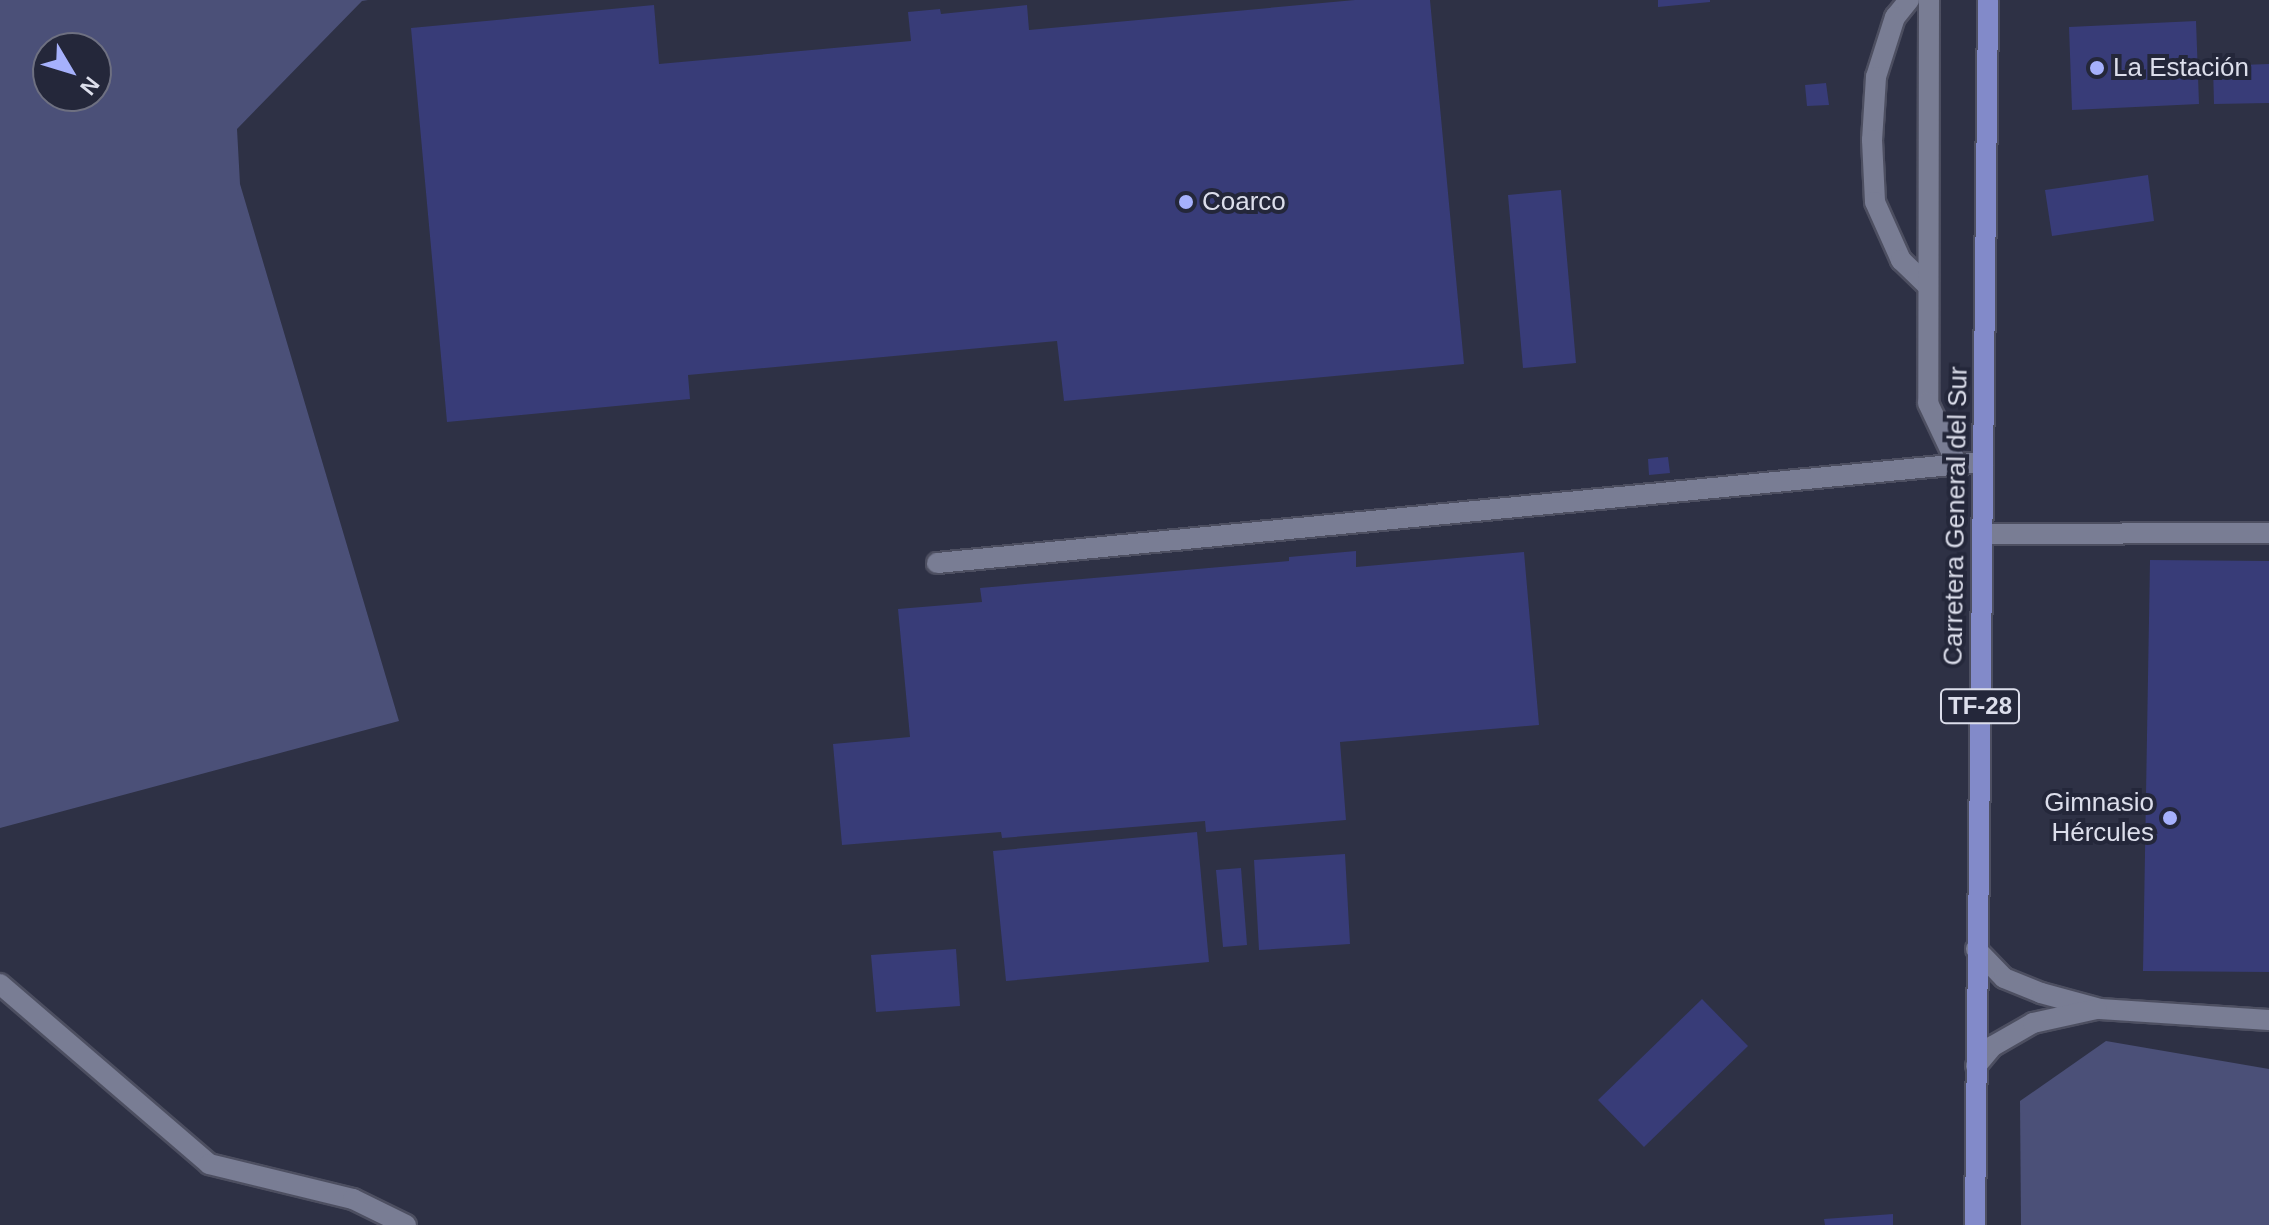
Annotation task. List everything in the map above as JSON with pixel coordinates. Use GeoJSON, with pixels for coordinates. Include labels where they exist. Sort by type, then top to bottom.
{"type":"FeatureCollection","features":[{"type":"Feature","properties":{"kind":"main road","name":"Carretera General del Sur"},"geometry":{"type":"LineString","coordinates":[[1975,1225],[1988,0]]}},
{"type":"Feature","properties":{"kind":"street"},"geometry":{"type":"LineString","coordinates":[[1909,0],[1895,17],[1876,77],[1872,140],[1875,202],[1901,260],[1928,286]]}},
{"type":"Feature","properties":{"kind":"street"},"geometry":{"type":"LineString","coordinates":[[1929,0],[1928,403],[1957,464]]}},
{"type":"Feature","properties":{"kind":"street"},"geometry":{"type":"LineString","coordinates":[[937,563],[1983,462]]}},
{"type":"Feature","properties":{"kind":"street"},"geometry":{"type":"LineString","coordinates":[[1982,534],[2269,533]]}},
{"type":"Feature","properties":{"kind":"street"},"geometry":{"type":"LineString","coordinates":[[1976,949],[2004,978],[2041,993],[2100,1009],[2269,1020]]}},
{"type":"Feature","properties":{"kind":"street"},"geometry":{"type":"LineString","coordinates":[[0,984],[209,1164],[353,1199],[406,1225]]}},
{"type":"Feature","properties":{"kind":"street"},"geometry":{"type":"LineString","coordinates":[[1976,1066],[1993,1046],[2033,1023],[2100,1009]]}},
{"type":"Feature","properties":{"kind":"shaded area"},"geometry":{"type":"Polygon","coordinates":[[[0,0],[368,0],[362,1],[237,129],[240,184],[399,721],[0,828],[0,0]]]}},
{"type":"Feature","properties":{"kind":"shaded area"},"geometry":{"type":"Polygon","coordinates":[[[2106,1041],[2269,1069],[2269,1225],[2021,1225],[2020,1101],[2106,1041]]]}},
{"type":"Feature","properties":{"kind":"building"},"geometry":{"type":"Polygon","coordinates":[[[1355,0],[1430,0],[1464,364],[1064,401],[1057,341],[688,375],[690,399],[447,422],[411,28],[654,5],[659,64],[911,41],[908,12],[940,9],[941,14],[1027,5],[1029,30],[1355,0]]]}},
{"type":"Feature","properties":{"kind":"building"},"geometry":{"type":"Polygon","coordinates":[[[1658,0],[1710,0],[1710,2],[1658,7],[1658,0]]]}},
{"type":"Feature","properties":{"kind":"building"},"geometry":{"type":"Polygon","coordinates":[[[2196,21],[2199,104],[2072,110],[2069,27],[2196,21]]]}},
{"type":"Feature","properties":{"kind":"building"},"geometry":{"type":"Polygon","coordinates":[[[2269,64],[2269,103],[2214,104],[2213,66],[2269,64]]]}},
{"type":"Feature","properties":{"kind":"building"},"geometry":{"type":"Polygon","coordinates":[[[1826,83],[1829,105],[1807,106],[1805,85],[1826,83]]]}},
{"type":"Feature","properties":{"kind":"building"},"geometry":{"type":"Polygon","coordinates":[[[2148,175],[2154,221],[2052,236],[2045,190],[2148,175]]]}},
{"type":"Feature","properties":{"kind":"building"},"geometry":{"type":"Polygon","coordinates":[[[1561,190],[1576,363],[1523,368],[1508,195],[1561,190]]]}},
{"type":"Feature","properties":{"kind":"building"},"geometry":{"type":"Polygon","coordinates":[[[1668,457],[1670,473],[1649,475],[1648,459],[1668,457]]]}},
{"type":"Feature","properties":{"kind":"building"},"geometry":{"type":"Polygon","coordinates":[[[1356,551],[1356,567],[1524,552],[1539,725],[1340,742],[1346,820],[1206,832],[1205,821],[1002,838],[1001,832],[842,845],[833,744],[910,737],[898,609],[982,602],[980,588],[1289,561],[1289,557],[1356,551]]]}},
{"type":"Feature","properties":{"kind":"building"},"geometry":{"type":"Polygon","coordinates":[[[2150,560],[2269,561],[2269,972],[2143,971],[2150,560]]]}},
{"type":"Feature","properties":{"kind":"building"},"geometry":{"type":"Polygon","coordinates":[[[1197,832],[1209,962],[1006,981],[993,851],[1197,832]]]}},
{"type":"Feature","properties":{"kind":"building"},"geometry":{"type":"Polygon","coordinates":[[[1345,854],[1350,944],[1259,950],[1254,860],[1345,854]]]}},
{"type":"Feature","properties":{"kind":"building"},"geometry":{"type":"Polygon","coordinates":[[[1241,868],[1247,945],[1223,947],[1216,870],[1241,868]]]}},
{"type":"Feature","properties":{"kind":"building"},"geometry":{"type":"Polygon","coordinates":[[[956,949],[960,1006],[876,1012],[871,955],[956,949]]]}},
{"type":"Feature","properties":{"kind":"building"},"geometry":{"type":"Polygon","coordinates":[[[1702,999],[1748,1046],[1644,1147],[1598,1100],[1702,999]]]}},
{"type":"Feature","properties":{"kind":"building"},"geometry":{"type":"Polygon","coordinates":[[[1893,1214],[1893,1225],[1825,1225],[1824,1219],[1893,1214]]]}},
{"type":"Feature","properties":{"kind":"place","name":"La Estación"},"geometry":{"type":"Point","coordinates":[2097,68]}},
{"type":"Feature","properties":{"kind":"place","name":"Coarco"},"geometry":{"type":"Point","coordinates":[1186,202]}},
{"type":"Feature","properties":{"kind":"place","name":"Gimnasio Hércules"},"geometry":{"type":"Point","coordinates":[2170,818]}}]}
